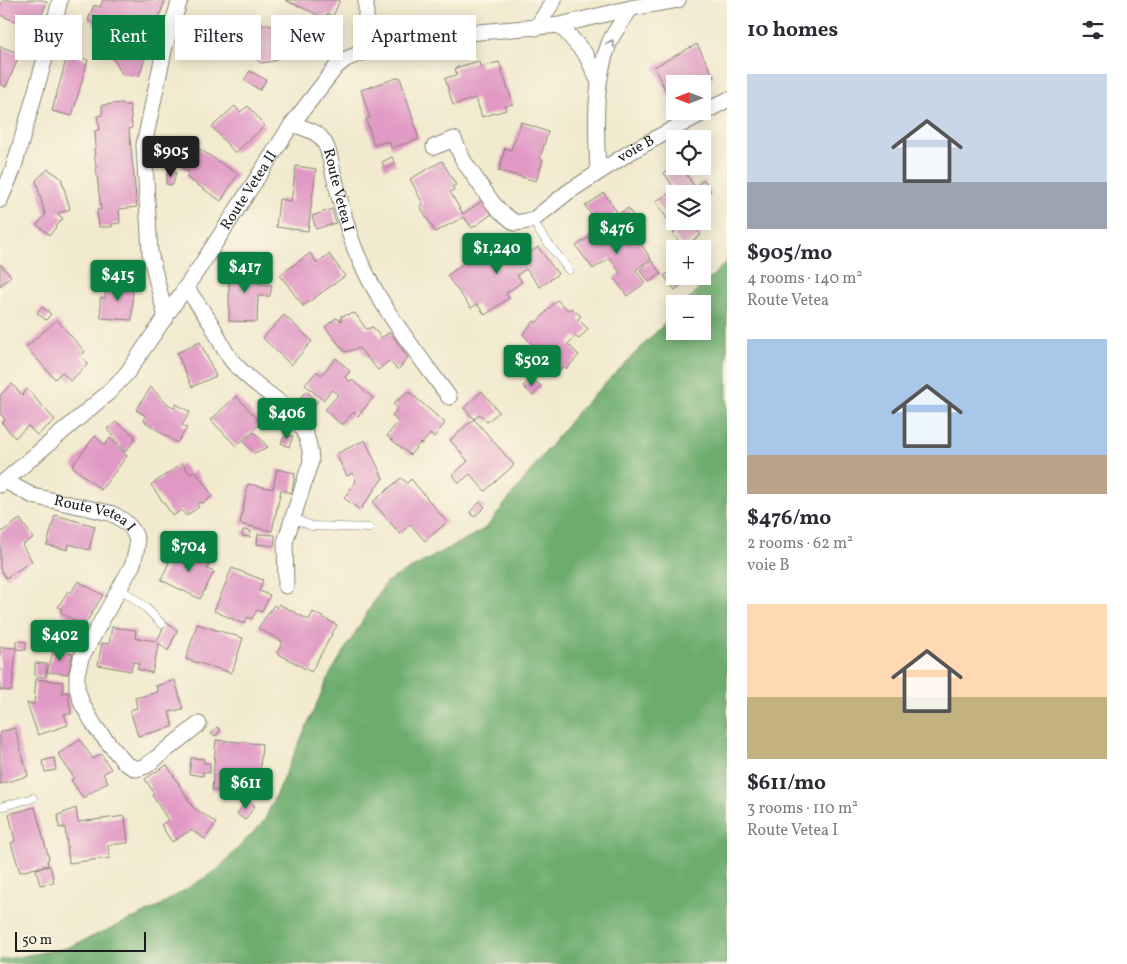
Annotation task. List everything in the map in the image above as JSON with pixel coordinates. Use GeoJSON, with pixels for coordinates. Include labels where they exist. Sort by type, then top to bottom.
{"type":"FeatureCollection","features":[{"type":"Feature","properties":{"kind":"street"},"geometry":{"type":"LineString","coordinates":[[0,200],[13,170],[60,0]]}},
{"type":"Feature","properties":{"kind":"street"},"geometry":{"type":"LineString","coordinates":[[166,318],[150,252],[144,145],[165,46],[180,0]]}},
{"type":"Feature","properties":{"kind":"street"},"geometry":{"type":"LineString","coordinates":[[366,0],[366,15]]}},
{"type":"Feature","properties":{"kind":"street"},"geometry":{"type":"LineString","coordinates":[[536,28],[554,0]]}},
{"type":"Feature","properties":{"kind":"street","name":"Route Vetea II"},"geometry":{"type":"LineString","coordinates":[[476,34],[560,25],[631,8],[678,0]]}},
{"type":"Feature","properties":{"kind":"street","name":"voie B"},"geometry":{"type":"LineString","coordinates":[[598,172],[596,110],[598,80],[611,40],[631,8]]}},
{"type":"Feature","properties":{"kind":"street","name":"voie B"},"geometry":{"type":"LineString","coordinates":[[560,25],[586,55],[598,80]]}},
{"type":"Feature","properties":{"kind":"street","name":"Route Vetea II"},"geometry":{"type":"LineString","coordinates":[[2,483],[108,393],[127,373],[166,318],[292,124],[336,67],[353,56]]}},
{"type":"Feature","properties":{"kind":"street","name":"voie B"},"geometry":{"type":"LineString","coordinates":[[434,148],[454,139],[463,160],[492,202],[515,223],[533,220],[568,192],[598,172],[632,151],[727,100]]}},
{"type":"Feature","properties":{"kind":"street","name":"Route Vetea I"},"geometry":{"type":"LineString","coordinates":[[292,124],[314,131],[322,139],[328,152],[346,224],[364,270],[378,296],[410,345],[449,397]]}},
{"type":"Feature","properties":{"kind":"street"},"geometry":{"type":"LineString","coordinates":[[186,287],[214,328],[222,346],[232,361],[246,376],[292,413],[302,424],[307,436],[311,448],[311,461],[285,542],[286,586]]}},
{"type":"Feature","properties":{"kind":"street","name":"Route Vetea I"},"geometry":{"type":"LineString","coordinates":[[2,483],[33,496],[110,513],[122,518],[130,526],[135,536],[137,547],[132,564],[98,624],[81,658],[77,674],[77,688],[82,704],[96,728],[125,763],[136,769],[146,766],[199,724]]}},
{"type":"Feature","properties":{"kind":"lane"},"geometry":{"type":"LineString","coordinates":[[533,220],[541,234],[569,270]]}},
{"type":"Feature","properties":{"kind":"lane"},"geometry":{"type":"LineString","coordinates":[[292,518],[312,526],[369,528]]}},
{"type":"Feature","properties":{"kind":"lane"},"geometry":{"type":"LineString","coordinates":[[120,588],[146,608],[162,624]]}},
{"type":"Feature","properties":{"kind":"lane"},"geometry":{"type":"LineString","coordinates":[[0,807],[33,798]]}},
{"type":"Feature","properties":{"kind":"green space"},"geometry":{"type":"Polygon","coordinates":[[[727,261],[727,964],[0,964],[0,960],[67,948],[154,909],[217,870],[264,821],[330,674],[386,582],[486,528],[576,413],[666,322],[666,340],[711,340],[711,295],[693,295],[703,285],[711,285],[711,277],[727,261]]]}},
{"type":"Feature","properties":{"kind":"building"},"geometry":{"type":"Polygon","coordinates":[[[3,0],[43,0],[47,2],[42,15],[15,15],[15,21],[0,15],[0,7],[3,0]]]}},
{"type":"Feature","properties":{"kind":"building"},"geometry":{"type":"Polygon","coordinates":[[[103,0],[165,0],[160,15],[92,15],[92,22],[88,20],[94,5],[100,7],[103,0]]]}},
{"type":"Feature","properties":{"kind":"building"},"geometry":{"type":"Polygon","coordinates":[[[285,0],[340,0],[333,15],[318,15],[285,0]]]}},
{"type":"Feature","properties":{"kind":"building"},"geometry":{"type":"Polygon","coordinates":[[[268,24],[271,26],[271,60],[275,61],[261,63],[257,60],[261,60],[261,25],[268,24]]]}},
{"type":"Feature","properties":{"kind":"building"},"geometry":{"type":"Polygon","coordinates":[[[697,44],[714,77],[711,78],[711,75],[666,75],[666,91],[654,67],[697,44]]]}},
{"type":"Feature","properties":{"kind":"building"},"geometry":{"type":"Polygon","coordinates":[[[0,46],[15,52],[15,60],[17,60],[6,87],[0,84],[0,46]]]}},
{"type":"Feature","properties":{"kind":"building"},"geometry":{"type":"Polygon","coordinates":[[[82,58],[88,60],[72,116],[52,111],[66,60],[82,60],[82,58]]]}},
{"type":"Feature","properties":{"kind":"building"},"geometry":{"type":"Polygon","coordinates":[[[114,60],[144,60],[139,76],[122,74],[114,60]]]}},
{"type":"Feature","properties":{"kind":"building"},"geometry":{"type":"Polygon","coordinates":[[[479,61],[480,67],[499,62],[513,104],[505,106],[506,110],[482,117],[476,98],[453,105],[445,78],[457,75],[455,68],[479,61]]]}},
{"type":"Feature","properties":{"kind":"building"},"geometry":{"type":"Polygon","coordinates":[[[250,71],[266,80],[260,90],[244,80],[250,71]]]}},
{"type":"Feature","properties":{"kind":"building"},"geometry":{"type":"Polygon","coordinates":[[[400,77],[419,139],[391,148],[389,141],[374,145],[366,119],[370,118],[361,90],[400,77]]]}},
{"type":"Feature","properties":{"kind":"building"},"geometry":{"type":"Polygon","coordinates":[[[123,103],[123,105],[130,105],[132,128],[129,129],[137,207],[119,209],[120,223],[112,224],[112,227],[99,227],[97,210],[101,210],[94,149],[96,148],[95,131],[100,129],[97,116],[102,115],[102,105],[123,103]]]}},
{"type":"Feature","properties":{"kind":"building"},"geometry":{"type":"Polygon","coordinates":[[[235,106],[240,112],[248,106],[265,126],[235,153],[212,127],[235,106]]]}},
{"type":"Feature","properties":{"kind":"building"},"geometry":{"type":"Polygon","coordinates":[[[521,122],[548,132],[540,158],[543,160],[536,181],[499,171],[505,148],[511,150],[521,122]]]}},
{"type":"Feature","properties":{"kind":"building"},"geometry":{"type":"Polygon","coordinates":[[[195,146],[238,174],[221,201],[186,177],[189,172],[181,167],[195,146]]]}},
{"type":"Feature","properties":{"kind":"building"},"geometry":{"type":"Polygon","coordinates":[[[392,157],[396,164],[385,169],[382,162],[392,157]]]}},
{"type":"Feature","properties":{"kind":"building"},"geometry":{"type":"Polygon","coordinates":[[[442,161],[456,185],[452,187],[454,190],[450,192],[463,214],[483,200],[492,214],[472,228],[464,217],[435,232],[420,206],[423,204],[410,179],[442,161]]]}},
{"type":"Feature","properties":{"kind":"building"},"geometry":{"type":"Polygon","coordinates":[[[296,166],[316,169],[308,231],[276,227],[279,199],[291,201],[296,166]]]}},
{"type":"Feature","properties":{"kind":"building"},"geometry":{"type":"Polygon","coordinates":[[[48,169],[61,178],[70,209],[57,214],[63,218],[50,235],[37,225],[45,215],[36,180],[48,169]]]}},
{"type":"Feature","properties":{"kind":"building"},"geometry":{"type":"Polygon","coordinates":[[[168,171],[176,172],[173,185],[166,184],[168,171]]]}},
{"type":"Feature","properties":{"kind":"building"},"geometry":{"type":"Polygon","coordinates":[[[666,172],[666,175],[687,175],[693,185],[672,185],[664,173],[666,172]]]}},
{"type":"Feature","properties":{"kind":"building"},"geometry":{"type":"Polygon","coordinates":[[[704,180],[707,185],[699,185],[704,180]]]}},
{"type":"Feature","properties":{"kind":"building"},"geometry":{"type":"Polygon","coordinates":[[[604,193],[617,212],[599,225],[585,206],[604,193]]]}},
{"type":"Feature","properties":{"kind":"building"},"geometry":{"type":"Polygon","coordinates":[[[666,195],[666,217],[656,201],[666,195]]]}},
{"type":"Feature","properties":{"kind":"building"},"geometry":{"type":"Polygon","coordinates":[[[628,208],[641,227],[633,232],[620,213],[628,208]]]}},
{"type":"Feature","properties":{"kind":"building"},"geometry":{"type":"Polygon","coordinates":[[[332,209],[336,223],[316,229],[312,216],[332,209]]]}},
{"type":"Feature","properties":{"kind":"building"},"geometry":{"type":"Polygon","coordinates":[[[613,220],[625,237],[633,232],[651,259],[636,270],[645,283],[627,296],[614,278],[620,273],[610,258],[593,269],[576,246],[613,220]]]}},
{"type":"Feature","properties":{"kind":"building"},"geometry":{"type":"Polygon","coordinates":[[[674,230],[697,230],[701,235],[693,240],[678,240],[673,234],[675,232],[674,230]]]}},
{"type":"Feature","properties":{"kind":"building"},"geometry":{"type":"Polygon","coordinates":[[[497,238],[516,263],[538,247],[558,274],[540,287],[526,269],[517,275],[522,282],[506,293],[509,298],[485,315],[477,304],[471,308],[447,276],[497,238]]]}},
{"type":"Feature","properties":{"kind":"building"},"geometry":{"type":"Polygon","coordinates":[[[310,253],[317,263],[329,254],[345,276],[303,306],[280,275],[310,253]]]}},
{"type":"Feature","properties":{"kind":"building"},"geometry":{"type":"Polygon","coordinates":[[[652,261],[661,274],[649,282],[640,270],[652,261]]]}},
{"type":"Feature","properties":{"kind":"building"},"geometry":{"type":"Polygon","coordinates":[[[0,264],[11,276],[0,286],[0,264]]]}},
{"type":"Feature","properties":{"kind":"building"},"geometry":{"type":"Polygon","coordinates":[[[229,268],[260,269],[259,284],[272,285],[270,296],[258,296],[257,322],[229,321],[229,268]]]}},
{"type":"Feature","properties":{"kind":"building"},"geometry":{"type":"Polygon","coordinates":[[[106,284],[133,284],[132,320],[101,318],[100,298],[105,298],[106,284]]]}},
{"type":"Feature","properties":{"kind":"building"},"geometry":{"type":"Polygon","coordinates":[[[671,285],[681,285],[675,290],[671,285]]]}},
{"type":"Feature","properties":{"kind":"building"},"geometry":{"type":"Polygon","coordinates":[[[557,300],[568,310],[571,308],[581,316],[578,319],[588,329],[579,339],[575,336],[568,344],[579,355],[566,369],[563,367],[559,371],[534,351],[536,349],[523,334],[557,300]]]}},
{"type":"Feature","properties":{"kind":"building"},"geometry":{"type":"Polygon","coordinates":[[[42,307],[51,314],[46,320],[37,313],[42,307]]]}},
{"type":"Feature","properties":{"kind":"building"},"geometry":{"type":"Polygon","coordinates":[[[355,313],[366,329],[373,327],[381,338],[390,332],[408,358],[398,370],[389,361],[378,370],[359,348],[345,352],[325,327],[336,318],[341,321],[341,316],[355,313]]]}},
{"type":"Feature","properties":{"kind":"building"},"geometry":{"type":"Polygon","coordinates":[[[284,315],[312,341],[291,365],[263,338],[284,315]]]}},
{"type":"Feature","properties":{"kind":"building"},"geometry":{"type":"Polygon","coordinates":[[[57,320],[85,352],[81,356],[88,364],[70,381],[62,372],[55,379],[26,347],[57,320]]]}},
{"type":"Feature","properties":{"kind":"building"},"geometry":{"type":"Polygon","coordinates":[[[200,342],[216,376],[192,387],[177,353],[200,342]]]}},
{"type":"Feature","properties":{"kind":"building"},"geometry":{"type":"Polygon","coordinates":[[[336,358],[350,371],[345,377],[350,382],[352,380],[373,398],[358,416],[354,412],[342,425],[325,410],[338,395],[332,390],[323,400],[305,385],[317,371],[321,375],[336,358]]]}},
{"type":"Feature","properties":{"kind":"building"},"geometry":{"type":"Polygon","coordinates":[[[534,380],[541,386],[533,396],[523,386],[529,381],[534,380]]]}},
{"type":"Feature","properties":{"kind":"building"},"geometry":{"type":"Polygon","coordinates":[[[12,384],[22,395],[27,389],[55,420],[37,435],[28,426],[15,438],[2,423],[5,420],[0,413],[0,395],[12,384]]]}},
{"type":"Feature","properties":{"kind":"building"},"geometry":{"type":"Polygon","coordinates":[[[151,387],[164,401],[174,408],[176,404],[190,412],[182,425],[187,428],[177,443],[144,421],[146,416],[136,410],[151,387]]]}},
{"type":"Feature","properties":{"kind":"building"},"geometry":{"type":"Polygon","coordinates":[[[306,391],[318,401],[312,408],[300,398],[306,391]]]}},
{"type":"Feature","properties":{"kind":"building"},"geometry":{"type":"Polygon","coordinates":[[[408,391],[445,423],[434,437],[430,434],[410,455],[387,436],[398,422],[392,416],[398,408],[393,404],[408,391]]]}},
{"type":"Feature","properties":{"kind":"building"},"geometry":{"type":"Polygon","coordinates":[[[482,391],[499,412],[487,422],[480,414],[474,419],[464,408],[482,391]]]}},
{"type":"Feature","properties":{"kind":"building"},"geometry":{"type":"Polygon","coordinates":[[[236,396],[261,423],[236,446],[211,420],[236,396]]]}},
{"type":"Feature","properties":{"kind":"building"},"geometry":{"type":"Polygon","coordinates":[[[474,419],[514,465],[485,491],[470,474],[459,483],[453,475],[468,461],[450,440],[474,419]]]}},
{"type":"Feature","properties":{"kind":"building"},"geometry":{"type":"Polygon","coordinates":[[[116,422],[134,435],[135,440],[125,452],[107,429],[116,422]]]}},
{"type":"Feature","properties":{"kind":"building"},"geometry":{"type":"Polygon","coordinates":[[[254,432],[268,447],[254,453],[243,442],[254,432]]]}},
{"type":"Feature","properties":{"kind":"building"},"geometry":{"type":"Polygon","coordinates":[[[285,435],[293,436],[289,447],[281,443],[285,435]]]}},
{"type":"Feature","properties":{"kind":"building"},"geometry":{"type":"Polygon","coordinates":[[[95,436],[105,445],[110,438],[127,456],[101,490],[72,466],[95,436]]]}},
{"type":"Feature","properties":{"kind":"building"},"geometry":{"type":"Polygon","coordinates":[[[365,440],[383,478],[360,510],[344,498],[356,481],[353,473],[347,476],[336,454],[365,440]]]}},
{"type":"Feature","properties":{"kind":"building"},"geometry":{"type":"Polygon","coordinates":[[[182,463],[190,474],[195,471],[213,496],[203,503],[197,504],[199,507],[186,516],[181,510],[173,516],[151,485],[182,463]]]}},
{"type":"Feature","properties":{"kind":"building"},"geometry":{"type":"Polygon","coordinates":[[[277,469],[295,473],[292,493],[281,490],[272,531],[240,524],[248,484],[273,489],[277,469]]]}},
{"type":"Feature","properties":{"kind":"building"},"geometry":{"type":"Polygon","coordinates":[[[401,478],[407,483],[411,479],[447,522],[425,541],[410,524],[400,534],[373,502],[401,478]]]}},
{"type":"Feature","properties":{"kind":"building"},"geometry":{"type":"Polygon","coordinates":[[[480,502],[485,507],[474,517],[470,512],[480,502]]]}},
{"type":"Feature","properties":{"kind":"building"},"geometry":{"type":"Polygon","coordinates":[[[55,515],[95,526],[89,550],[69,544],[68,550],[47,545],[55,515]]]}},
{"type":"Feature","properties":{"kind":"building"},"geometry":{"type":"Polygon","coordinates":[[[20,519],[33,538],[22,545],[32,561],[6,578],[0,569],[0,533],[20,519]]]}},
{"type":"Feature","properties":{"kind":"building"},"geometry":{"type":"Polygon","coordinates":[[[243,530],[251,531],[250,537],[242,536],[243,530]]]}},
{"type":"Feature","properties":{"kind":"building"},"geometry":{"type":"Polygon","coordinates":[[[258,534],[275,535],[274,546],[257,544],[258,534]]]}},
{"type":"Feature","properties":{"kind":"building"},"geometry":{"type":"Polygon","coordinates":[[[182,548],[211,560],[207,569],[214,572],[200,599],[161,580],[171,558],[177,560],[182,548]]]}},
{"type":"Feature","properties":{"kind":"building"},"geometry":{"type":"Polygon","coordinates":[[[232,568],[263,580],[259,591],[270,595],[262,612],[257,610],[252,619],[248,617],[244,624],[214,611],[232,568]]]}},
{"type":"Feature","properties":{"kind":"building"},"geometry":{"type":"Polygon","coordinates":[[[78,581],[103,595],[84,626],[60,612],[62,609],[58,607],[68,591],[71,593],[78,581]]]}},
{"type":"Feature","properties":{"kind":"building"},"geometry":{"type":"Polygon","coordinates":[[[279,604],[309,620],[313,612],[337,625],[311,672],[277,653],[283,642],[258,628],[274,605],[277,608],[279,604]]]}},
{"type":"Feature","properties":{"kind":"building"},"geometry":{"type":"Polygon","coordinates":[[[166,622],[177,631],[168,651],[159,643],[152,673],[137,669],[139,663],[133,662],[131,671],[98,665],[102,643],[109,644],[112,627],[136,630],[135,638],[157,641],[166,622]]]}},
{"type":"Feature","properties":{"kind":"building"},"geometry":{"type":"Polygon","coordinates":[[[197,624],[243,638],[232,673],[186,659],[197,624]]]}},
{"type":"Feature","properties":{"kind":"building"},"geometry":{"type":"Polygon","coordinates":[[[16,641],[26,642],[26,650],[16,649],[12,691],[0,690],[0,647],[16,648],[16,641]]]}},
{"type":"Feature","properties":{"kind":"building"},"geometry":{"type":"Polygon","coordinates":[[[54,649],[73,654],[68,674],[47,672],[54,649]]]}},
{"type":"Feature","properties":{"kind":"building"},"geometry":{"type":"Polygon","coordinates":[[[35,663],[47,664],[46,677],[35,676],[35,663]]]}},
{"type":"Feature","properties":{"kind":"building"},"geometry":{"type":"Polygon","coordinates":[[[36,679],[63,682],[62,693],[68,692],[71,714],[64,714],[68,725],[38,735],[27,703],[34,704],[36,679]]]}},
{"type":"Feature","properties":{"kind":"building"},"geometry":{"type":"Polygon","coordinates":[[[175,680],[183,709],[169,712],[173,727],[138,736],[130,710],[137,708],[135,698],[158,692],[156,686],[175,680]]]}},
{"type":"Feature","properties":{"kind":"building"},"geometry":{"type":"Polygon","coordinates":[[[217,727],[221,730],[216,736],[211,734],[217,727]]]}},
{"type":"Feature","properties":{"kind":"building"},"geometry":{"type":"Polygon","coordinates":[[[15,728],[28,776],[0,784],[0,732],[15,728]]]}},
{"type":"Feature","properties":{"kind":"building"},"geometry":{"type":"Polygon","coordinates":[[[80,740],[93,759],[101,754],[111,769],[103,774],[108,782],[83,798],[71,780],[74,778],[58,754],[80,740]]]}},
{"type":"Feature","properties":{"kind":"building"},"geometry":{"type":"Polygon","coordinates":[[[216,740],[262,744],[258,794],[212,790],[216,740]]]}},
{"type":"Feature","properties":{"kind":"building"},"geometry":{"type":"Polygon","coordinates":[[[54,758],[56,770],[45,772],[42,761],[54,758]]]}},
{"type":"Feature","properties":{"kind":"building"},"geometry":{"type":"Polygon","coordinates":[[[191,758],[204,759],[204,763],[210,763],[210,773],[203,772],[203,776],[189,774],[191,758]]]}},
{"type":"Feature","properties":{"kind":"building"},"geometry":{"type":"Polygon","coordinates":[[[167,765],[193,807],[216,823],[205,839],[191,830],[172,842],[161,825],[168,820],[152,795],[154,793],[145,779],[167,765]]]}},
{"type":"Feature","properties":{"kind":"building"},"geometry":{"type":"Polygon","coordinates":[[[247,800],[255,806],[245,820],[237,814],[247,800]]]}},
{"type":"Feature","properties":{"kind":"building"},"geometry":{"type":"Polygon","coordinates":[[[35,807],[49,859],[47,860],[48,865],[20,872],[11,843],[15,841],[9,814],[35,807]]]}},
{"type":"Feature","properties":{"kind":"building"},"geometry":{"type":"Polygon","coordinates":[[[76,808],[78,822],[125,816],[128,843],[108,845],[110,858],[69,863],[65,827],[59,828],[58,815],[76,808]]]}},
{"type":"Feature","properties":{"kind":"building"},"geometry":{"type":"Polygon","coordinates":[[[50,866],[54,882],[40,885],[36,869],[50,866]]]}}]}
